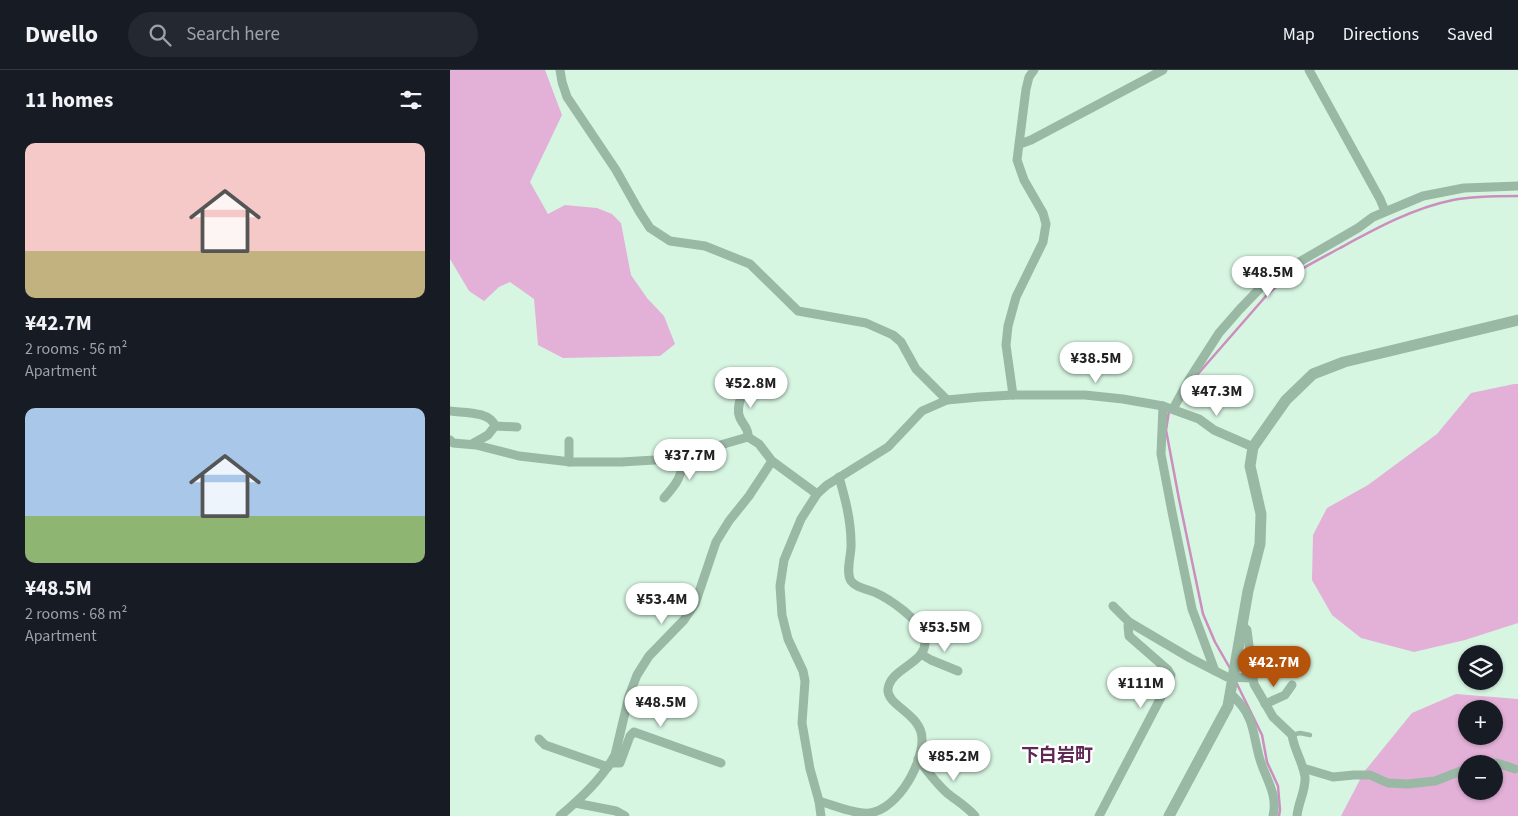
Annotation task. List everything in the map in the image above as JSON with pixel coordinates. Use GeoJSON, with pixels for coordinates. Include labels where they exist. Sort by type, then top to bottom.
{"type":"FeatureCollection","features":[{"type":"Feature","properties":{"kind":"street"},"geometry":{"type":"LineString","coordinates":[[560,70],[568,97],[650,228],[670,241],[705,246],[750,264],[798,311],[866,323],[893,335],[901,342],[916,369],[947,400]]}},
{"type":"Feature","properties":{"kind":"street"},"geometry":{"type":"LineString","coordinates":[[1013,395],[1006,345],[1008,326],[1016,297],[1043,242],[1046,224],[1043,213],[1024,180],[1017,160],[1026,89],[1029,77],[1034,70]]}},
{"type":"Feature","properties":{"kind":"street"},"geometry":{"type":"LineString","coordinates":[[1020,144],[1031,140],[1163,70]]}},
{"type":"Feature","properties":{"kind":"street"},"geometry":{"type":"LineString","coordinates":[[1309,70],[1385,211]]}},
{"type":"Feature","properties":{"kind":"street"},"geometry":{"type":"LineString","coordinates":[[1173,409],[1190,378],[1220,333],[1268,280],[1385,211],[1398,208],[1423,196],[1464,188],[1518,186]]}},
{"type":"Feature","properties":{"kind":"street"},"geometry":{"type":"LineString","coordinates":[[1169,816],[1228,706],[1248,591],[1260,544],[1261,514],[1250,466],[1253,447],[1286,400],[1313,374],[1344,362],[1518,320]]}},
{"type":"Feature","properties":{"kind":"street"},"geometry":{"type":"LineString","coordinates":[[748,437],[748,431],[739,417],[739,409],[749,376]]}},
{"type":"Feature","properties":{"kind":"street"},"geometry":{"type":"LineString","coordinates":[[821,816],[802,723],[805,681],[803,671],[788,639],[782,615],[780,586],[784,560],[789,544],[816,494],[839,477],[888,447],[922,411],[947,400],[1013,395],[1084,395],[1123,399],[1173,409],[1199,419],[1214,430],[1253,447]]}},
{"type":"Feature","properties":{"kind":"street"},"geometry":{"type":"LineString","coordinates":[[1163,406],[1161,454],[1172,512],[1192,609],[1214,671]]}},
{"type":"Feature","properties":{"kind":"street"},"geometry":{"type":"LineString","coordinates":[[450,411],[485,416],[492,419],[495,426]]}},
{"type":"Feature","properties":{"kind":"street"},"geometry":{"type":"LineString","coordinates":[[495,426],[517,427]]}},
{"type":"Feature","properties":{"kind":"street"},"geometry":{"type":"LineString","coordinates":[[472,444],[488,435],[495,426]]}},
{"type":"Feature","properties":{"kind":"street"},"geometry":{"type":"LineString","coordinates":[[451,442],[472,444],[519,456],[569,462],[629,462],[672,459],[748,437],[759,444],[772,461],[816,494]]}},
{"type":"Feature","properties":{"kind":"street"},"geometry":{"type":"LineString","coordinates":[[569,441],[569,462]]}},
{"type":"Feature","properties":{"kind":"street"},"geometry":{"type":"LineString","coordinates":[[664,498],[675,487],[682,461],[680,457]]}},
{"type":"Feature","properties":{"kind":"street"},"geometry":{"type":"LineString","coordinates":[[560,816],[575,803],[610,765],[615,755],[629,696],[637,675],[649,656],[684,620],[695,604],[716,542],[772,461]]}},
{"type":"Feature","properties":{"kind":"street"},"geometry":{"type":"LineString","coordinates":[[819,801],[863,814],[878,810],[900,795],[913,773],[922,741],[919,726],[908,712],[890,698],[888,692],[893,678],[922,654],[925,643],[924,637],[911,616],[884,598],[856,585],[850,580],[852,543],[847,503],[839,477]]}},
{"type":"Feature","properties":{"kind":"street"},"geometry":{"type":"LineString","coordinates":[[1112,606],[1129,622],[1214,671],[1227,677],[1252,678]]}},
{"type":"Feature","properties":{"kind":"street"},"geometry":{"type":"LineString","coordinates":[[1099,816],[1171,675],[1168,670],[1129,636],[1129,622]]}},
{"type":"Feature","properties":{"kind":"street"},"geometry":{"type":"LineString","coordinates":[[1243,626],[1247,630],[1254,684],[1273,717],[1292,734],[1293,744],[1303,768],[1305,786],[1297,816]]}},
{"type":"Feature","properties":{"kind":"street"},"geometry":{"type":"LineString","coordinates":[[922,654],[931,660],[958,671]]}},
{"type":"Feature","properties":{"kind":"street"},"geometry":{"type":"LineString","coordinates":[[1265,704],[1285,695],[1292,685]]}},
{"type":"Feature","properties":{"kind":"street"},"geometry":{"type":"LineString","coordinates":[[1230,693],[1249,717],[1260,759],[1274,796],[1273,816]]}},
{"type":"Feature","properties":{"kind":"street"},"geometry":{"type":"LineString","coordinates":[[539,739],[544,745],[610,765],[620,763],[630,736],[634,732],[721,763]]}},
{"type":"Feature","properties":{"kind":"street"},"geometry":{"type":"LineString","coordinates":[[918,759],[927,772],[975,816]]}},
{"type":"Feature","properties":{"kind":"street"},"geometry":{"type":"LineString","coordinates":[[1503,765],[1515,769]]}},
{"type":"Feature","properties":{"kind":"street"},"geometry":{"type":"LineString","coordinates":[[1303,768],[1334,777],[1354,774],[1370,776],[1388,783],[1408,784],[1435,781],[1458,772]]}},
{"type":"Feature","properties":{"kind":"street"},"geometry":{"type":"LineString","coordinates":[[575,803],[607,809],[625,816]]}},
{"type":"Feature","properties":{"kind":"lane"},"geometry":{"type":"LineString","coordinates":[[1292,734],[1300,732],[1310,736]]}},
{"type":"Feature","properties":{"kind":"shaded area"},"geometry":{"type":"Polygon","coordinates":[[[450,70],[545,70],[562,115],[530,182],[548,214],[565,205],[597,208],[612,214],[621,223],[631,275],[647,298],[664,316],[675,344],[660,356],[563,358],[538,345],[534,299],[510,282],[499,287],[484,301],[469,291],[450,259],[450,70]]]}},
{"type":"Feature","properties":{"kind":"shaded area"},"geometry":{"type":"Polygon","coordinates":[[[1518,384],[1518,623],[1465,640],[1414,652],[1361,638],[1332,615],[1312,580],[1313,535],[1327,508],[1368,485],[1437,434],[1471,393],[1518,384]]]}},
{"type":"Feature","properties":{"kind":"shaded area"},"geometry":{"type":"Polygon","coordinates":[[[1456,694],[1518,699],[1518,816],[1341,816],[1364,772],[1412,713],[1456,694]]]}},
{"type":"Feature","properties":{"kind":"waterway"},"geometry":{"type":"LineString","coordinates":[[1197,375],[1274,288],[1311,264],[1381,227],[1423,208],[1453,200],[1486,196],[1518,196]]}},
{"type":"Feature","properties":{"kind":"waterway"},"geometry":{"type":"LineString","coordinates":[[1169,411],[1166,430],[1203,614],[1215,642],[1231,670]]}},
{"type":"Feature","properties":{"kind":"waterway"},"geometry":{"type":"LineString","coordinates":[[1236,682],[1262,735],[1267,762],[1278,786],[1279,816]]}},
{"type":"Feature","properties":{"kind":"district","name":"下白岩町"},"geometry":{"type":"Point","coordinates":[1057,755]}}]}
